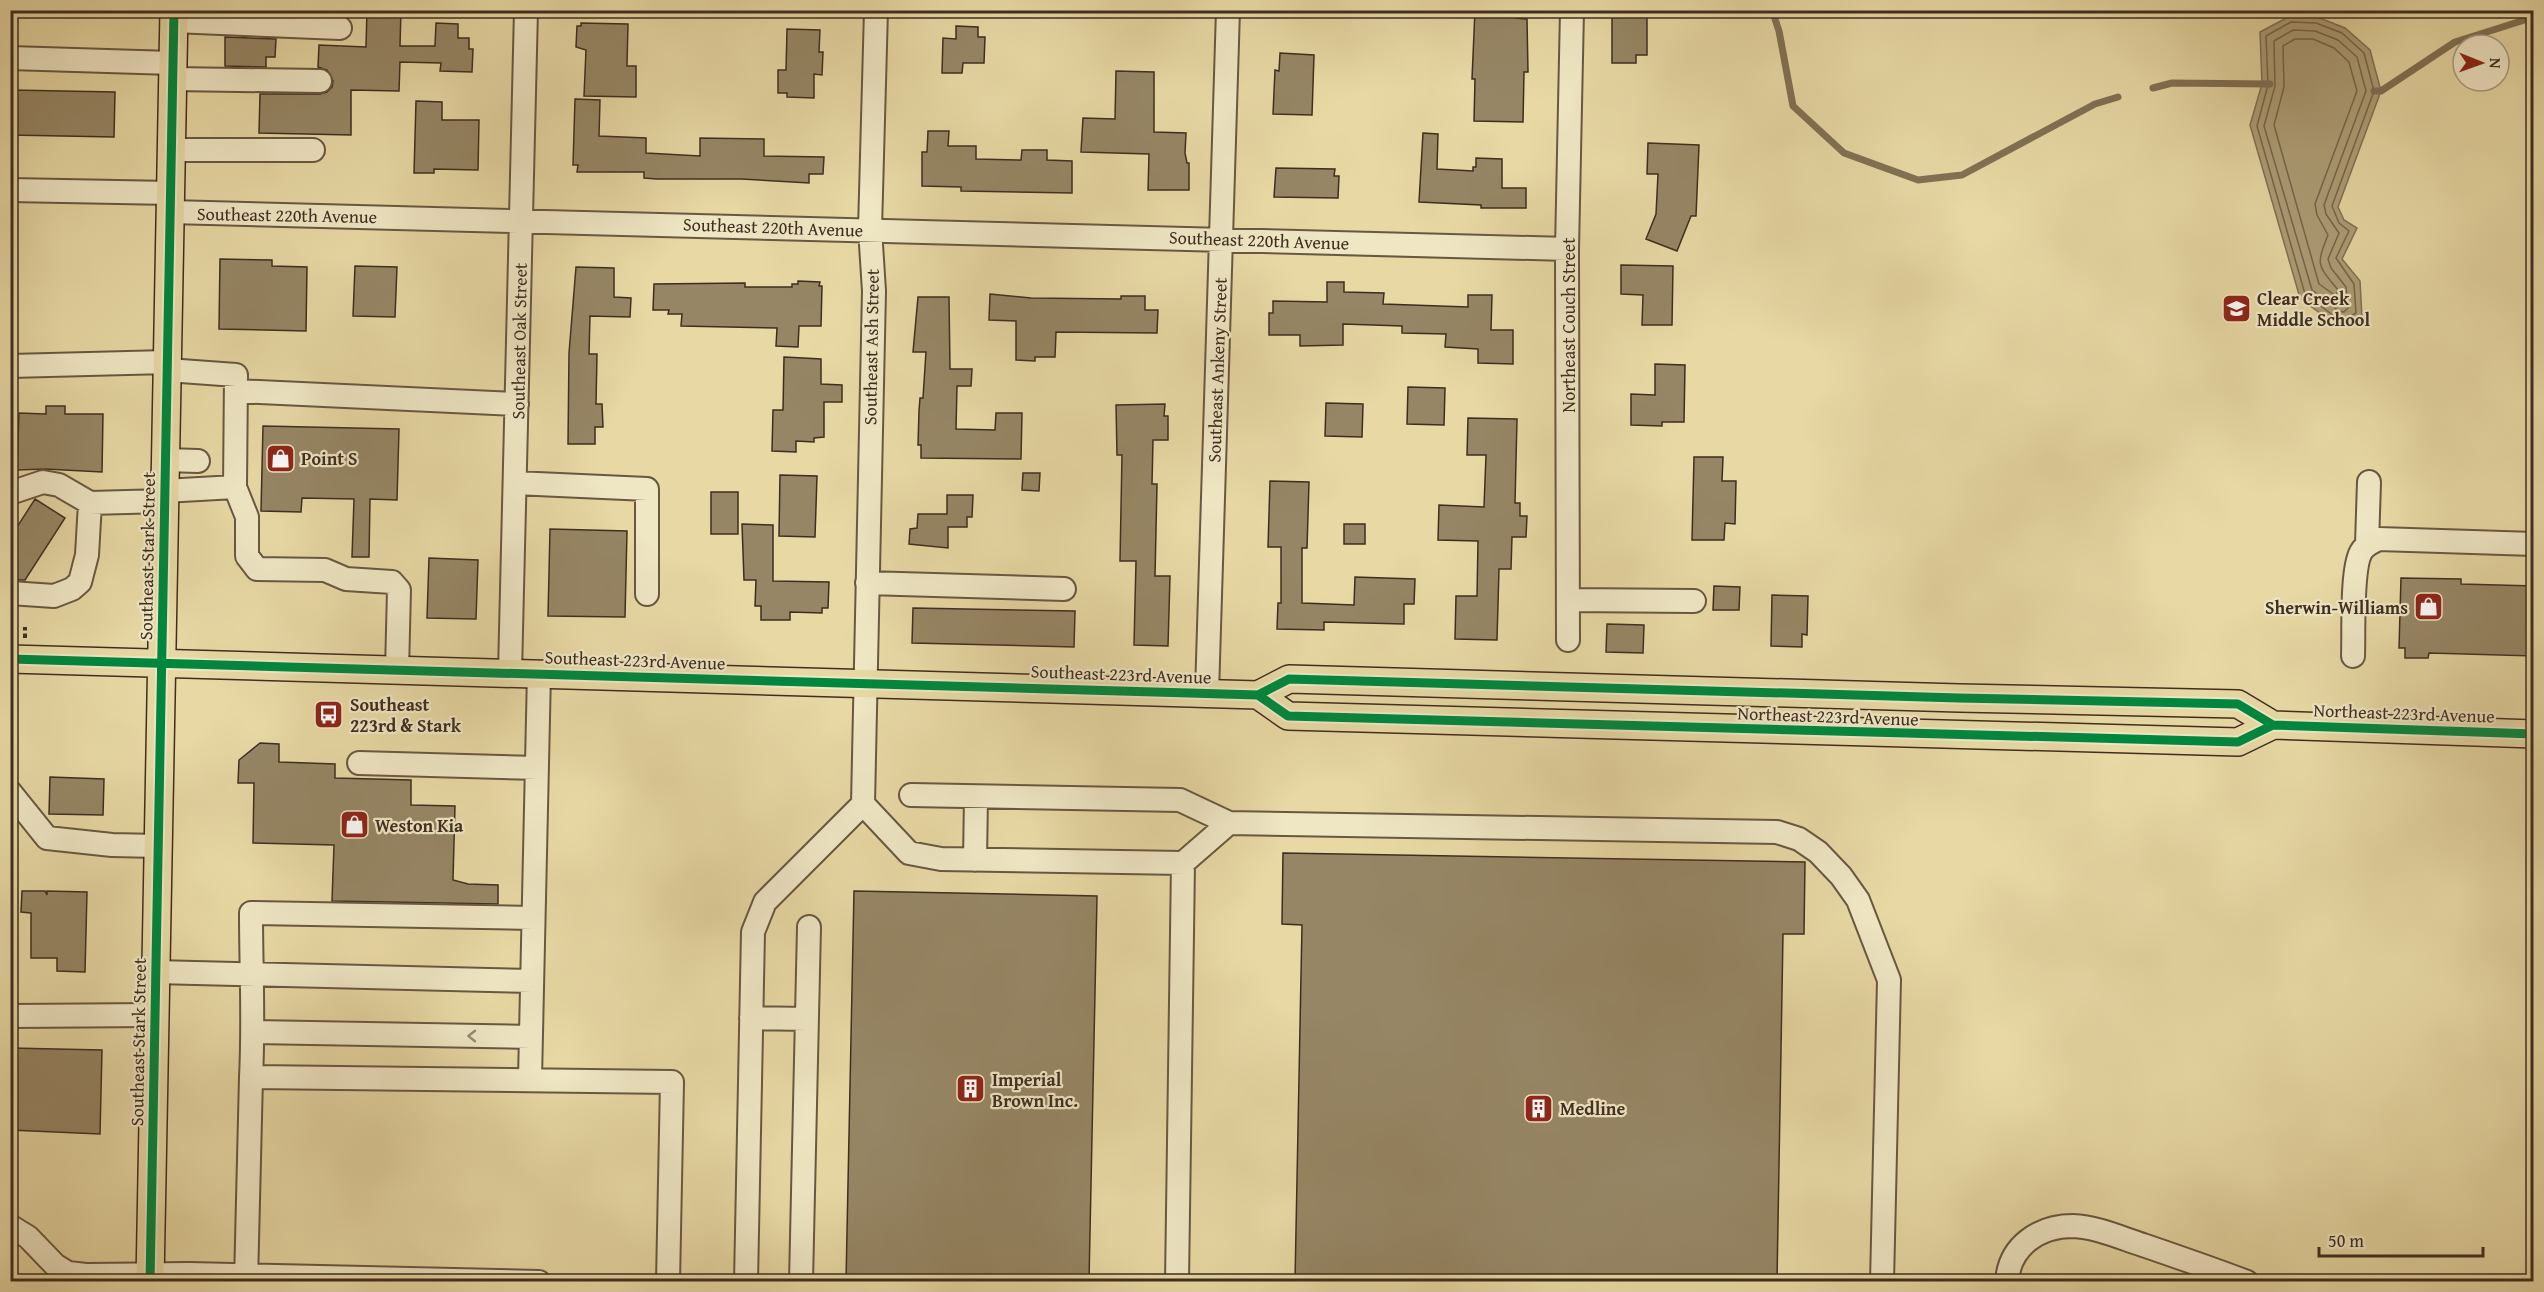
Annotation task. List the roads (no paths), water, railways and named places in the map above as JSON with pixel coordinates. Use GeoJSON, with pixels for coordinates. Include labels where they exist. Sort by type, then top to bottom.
{"type":"FeatureCollection","features":[{"type":"Feature","properties":{"kind":"main road","name":"Southeast Stark Street"},"geometry":{"type":"LineString","coordinates":[[150,1278],[173,16]]}},
{"type":"Feature","properties":{"kind":"main road","name":"Southeast 223rd Avenue"},"geometry":{"type":"LineString","coordinates":[[10,658],[1258,695],[1289,679],[1380,681]]}},
{"type":"Feature","properties":{"kind":"main road","name":"Northeast 223rd Avenue"},"geometry":{"type":"LineString","coordinates":[[1380,681],[1935,698],[2238,704],[2273,725]]}},
{"type":"Feature","properties":{"kind":"main road","name":"Northeast 223rd Avenue"},"geometry":{"type":"LineString","coordinates":[[1258,695],[1288,716],[1377,719],[2238,742],[2273,725],[2534,734]]}},
{"type":"Feature","properties":{"kind":"street","name":"Southeast Oak Street"},"geometry":{"type":"LineString","coordinates":[[510,672],[526,10]]}},
{"type":"Feature","properties":{"kind":"street","name":"Southeast Ash Street"},"geometry":{"type":"LineString","coordinates":[[863,804],[874,291],[870,229],[876,10]]}},
{"type":"Feature","properties":{"kind":"street","name":"Southeast Ankeny Street"},"geometry":{"type":"LineString","coordinates":[[1207,693],[1228,10]]}},
{"type":"Feature","properties":{"kind":"street","name":"Northeast Couch Street"},"geometry":{"type":"LineString","coordinates":[[1568,640],[1567,249],[1572,10]]}},
{"type":"Feature","properties":{"kind":"street"},"geometry":{"type":"LineString","coordinates":[[173,16],[340,28]]}},
{"type":"Feature","properties":{"kind":"street"},"geometry":{"type":"LineString","coordinates":[[10,58],[320,81]]}},
{"type":"Feature","properties":{"kind":"street"},"geometry":{"type":"LineString","coordinates":[[171,150],[313,150]]}},
{"type":"Feature","properties":{"kind":"street","name":"Southeast 220th Avenue"},"geometry":{"type":"LineString","coordinates":[[10,190],[171,203],[522,220],[1567,249]]}},
{"type":"Feature","properties":{"kind":"street"},"geometry":{"type":"LineString","coordinates":[[10,366],[167,366],[236,375],[235,488],[247,517],[247,556],[257,569],[325,570],[346,579],[392,582],[399,590],[397,670]]}},
{"type":"Feature","properties":{"kind":"street"},"geometry":{"type":"LineString","coordinates":[[236,391],[517,404]]}},
{"type":"Feature","properties":{"kind":"street"},"geometry":{"type":"LineString","coordinates":[[165,460],[198,460]]}},
{"type":"Feature","properties":{"kind":"street"},"geometry":{"type":"LineString","coordinates":[[10,493],[43,482],[59,485],[90,503],[235,488]]}},
{"type":"Feature","properties":{"kind":"street"},"geometry":{"type":"LineString","coordinates":[[2367,544],[2369,482]]}},
{"type":"Feature","properties":{"kind":"street"},"geometry":{"type":"LineString","coordinates":[[515,483],[647,489],[647,594]]}},
{"type":"Feature","properties":{"kind":"street"},"geometry":{"type":"LineString","coordinates":[[10,593],[54,596],[72,589],[80,582],[87,555],[90,503]]}},
{"type":"Feature","properties":{"kind":"street"},"geometry":{"type":"LineString","coordinates":[[2353,656],[2356,567],[2360,553],[2367,544],[2379,539],[2534,544]]}},
{"type":"Feature","properties":{"kind":"street"},"geometry":{"type":"LineString","coordinates":[[867,583],[1064,589]]}},
{"type":"Feature","properties":{"kind":"street"},"geometry":{"type":"LineString","coordinates":[[1568,600],[1694,601]]}},
{"type":"Feature","properties":{"kind":"street"},"geometry":{"type":"LineString","coordinates":[[530,1080],[539,673]]}},
{"type":"Feature","properties":{"kind":"street"},"geometry":{"type":"LineString","coordinates":[[359,763],[537,768]]}},
{"type":"Feature","properties":{"kind":"street"},"geometry":{"type":"LineString","coordinates":[[10,792],[47,838],[112,845],[158,846]]}},
{"type":"Feature","properties":{"kind":"street"},"geometry":{"type":"LineString","coordinates":[[910,795],[1180,800],[1229,823],[1777,832],[1799,839],[1818,852],[1841,876],[1858,900],[1889,980],[1882,1281]]}},
{"type":"Feature","properties":{"kind":"street"},"geometry":{"type":"LineString","coordinates":[[975,860],[976,797]]}},
{"type":"Feature","properties":{"kind":"street"},"geometry":{"type":"LineString","coordinates":[[746,1281],[753,932],[765,902],[863,804],[909,853],[941,859],[1183,863],[1229,823]]}},
{"type":"Feature","properties":{"kind":"street"},"geometry":{"type":"LineString","coordinates":[[1177,1281],[1183,863]]}},
{"type":"Feature","properties":{"kind":"street"},"geometry":{"type":"LineString","coordinates":[[247,1278],[254,1032],[250,974],[251,913],[533,918]]}},
{"type":"Feature","properties":{"kind":"street"},"geometry":{"type":"LineString","coordinates":[[801,1281],[809,927]]}},
{"type":"Feature","properties":{"kind":"street"},"geometry":{"type":"LineString","coordinates":[[155,972],[532,981]]}},
{"type":"Feature","properties":{"kind":"street"},"geometry":{"type":"LineString","coordinates":[[10,1016],[154,1015]]}},
{"type":"Feature","properties":{"kind":"street"},"geometry":{"type":"LineString","coordinates":[[751,1018],[807,1019]]}},
{"type":"Feature","properties":{"kind":"street"},"geometry":{"type":"LineString","coordinates":[[254,1032],[531,1037]]}},
{"type":"Feature","properties":{"kind":"street"},"geometry":{"type":"LineString","coordinates":[[251,1077],[672,1082],[668,1281]]}},
{"type":"Feature","properties":{"kind":"street"},"geometry":{"type":"LineString","coordinates":[[10,1226],[28,1237],[56,1265],[68,1273],[150,1278],[539,1281]]}},
{"type":"Feature","properties":{"kind":"street"},"geometry":{"type":"LineString","coordinates":[[2007,1281],[2013,1255],[2026,1240],[2056,1227],[2075,1226],[2105,1232],[2247,1281]]}},
{"type":"Feature","properties":{"kind":"water"},"geometry":{"type":"Polygon","coordinates":[[[2290,16],[2317,17],[2345,28],[2370,50],[2381,91],[2338,207],[2344,220],[2357,228],[2342,259],[2360,281],[2362,318],[2348,325],[2337,326],[2300,298],[2250,125],[2262,84],[2260,32],[2290,16]]]}},
{"type":"Feature","properties":{"kind":"waterway"},"geometry":{"type":"LineString","coordinates":[[1772,10],[1779,31],[1793,106],[1844,153],[1918,180],[1962,175],[2095,104],[2118,97]]}},
{"type":"Feature","properties":{"kind":"waterway"},"geometry":{"type":"LineString","coordinates":[[2374,91],[2381,91],[2455,42],[2534,17]]}},
{"type":"Feature","properties":{"kind":"waterway"},"geometry":{"type":"LineString","coordinates":[[2153,88],[2172,83],[2270,84]]}},
{"type":"Feature","properties":{"kind":"place","name":"Clear Creek Middle School"},"geometry":{"type":"Point","coordinates":[2236,308]}},
{"type":"Feature","properties":{"kind":"place","name":"Point S"},"geometry":{"type":"Point","coordinates":[280,458]}},
{"type":"Feature","properties":{"kind":"place","name":"Sherwin-Williams"},"geometry":{"type":"Point","coordinates":[2429,607]}},
{"type":"Feature","properties":{"kind":"place","name":"Southeast 223rd & Stark"},"geometry":{"type":"Point","coordinates":[329,714]}},
{"type":"Feature","properties":{"kind":"place","name":"Weston Kia"},"geometry":{"type":"Point","coordinates":[354,825]}},
{"type":"Feature","properties":{"kind":"place","name":"Imperial Brown Inc."},"geometry":{"type":"Point","coordinates":[971,1089]}},
{"type":"Feature","properties":{"kind":"place","name":"Medline"},"geometry":{"type":"Point","coordinates":[1539,1108]}}]}
